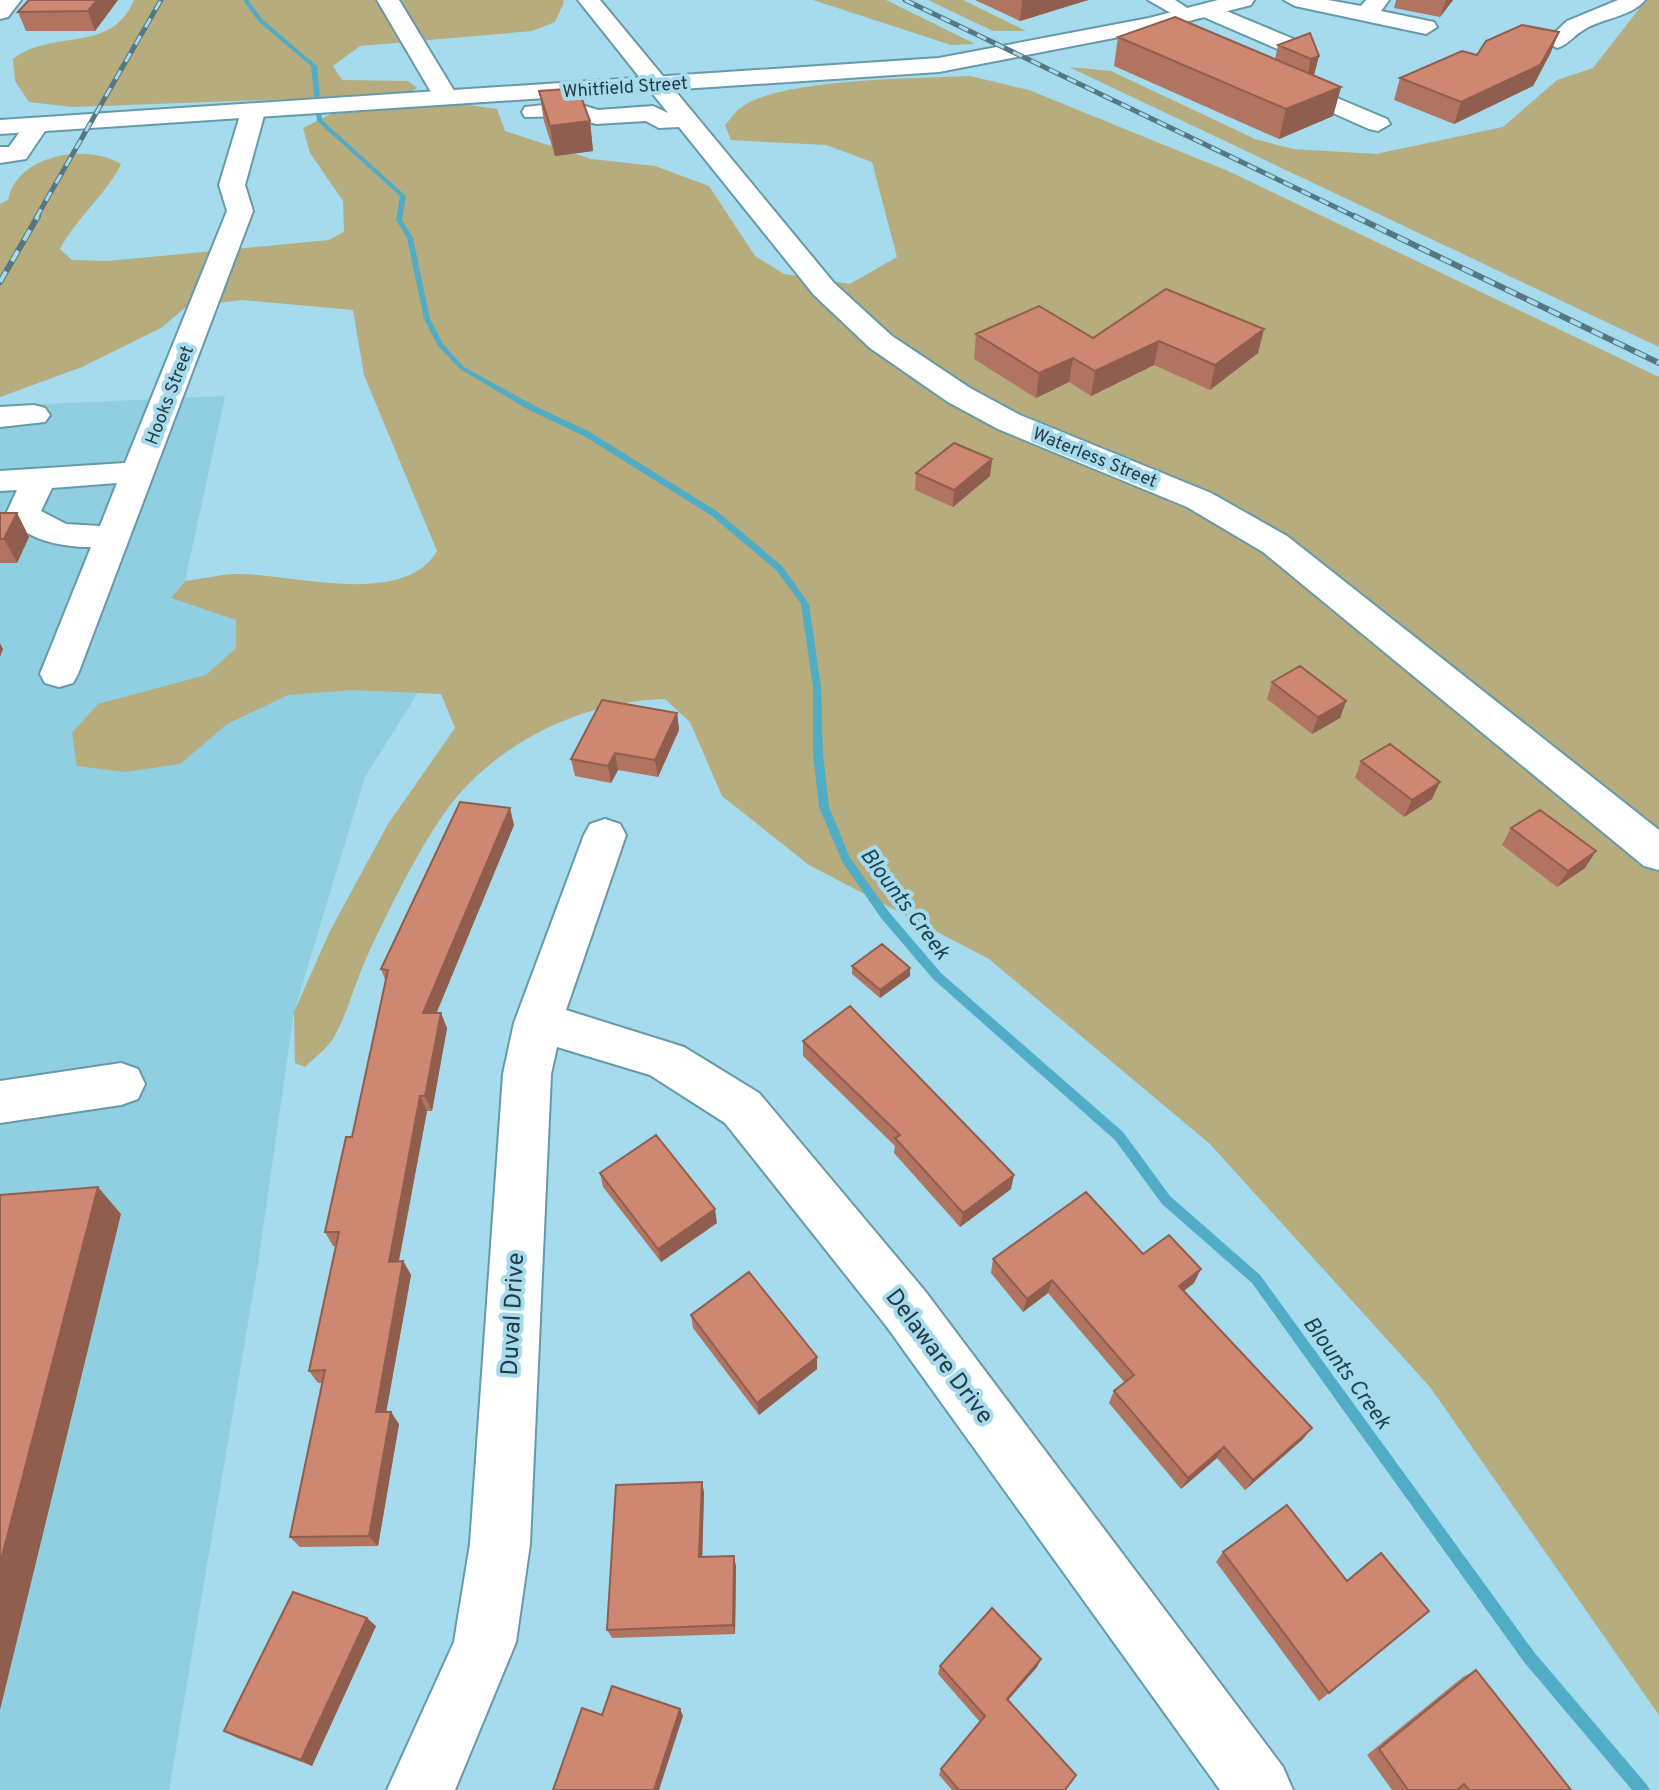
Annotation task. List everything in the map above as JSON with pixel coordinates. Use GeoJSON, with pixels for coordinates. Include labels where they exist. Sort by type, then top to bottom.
{"type":"FeatureCollection","features":[{"type":"Feature","properties":{"kind":"street"},"geometry":{"type":"LineString","coordinates":[[0,12],[10,0]]}},
{"type":"Feature","properties":{"kind":"street"},"geometry":{"type":"LineString","coordinates":[[388,0],[447,99]]}},
{"type":"Feature","properties":{"kind":"street","name":"Waterless Street"},"geometry":{"type":"LineString","coordinates":[[589,0],[824,289],[881,342],[946,387],[1009,422],[1199,500],[1275,544],[1659,854]]}},
{"type":"Feature","properties":{"kind":"street"},"geometry":{"type":"LineString","coordinates":[[1159,0],[1288,45]]}},
{"type":"Feature","properties":{"kind":"street","name":"Whitfield Street"},"geometry":{"type":"LineString","coordinates":[[0,127],[447,99],[534,112],[660,85],[939,65],[1199,14],[1243,0]]}},
{"type":"Feature","properties":{"kind":"street"},"geometry":{"type":"LineString","coordinates":[[1295,0],[1372,7],[1426,27]]}},
{"type":"Feature","properties":{"kind":"street"},"geometry":{"type":"LineString","coordinates":[[1557,41],[1575,23],[1621,8],[1634,0]]}},
{"type":"Feature","properties":{"kind":"street"},"geometry":{"type":"LineString","coordinates":[[1571,3],[1606,11]]}},
{"type":"Feature","properties":{"kind":"street"},"geometry":{"type":"LineString","coordinates":[[1264,74],[1378,124]]}},
{"type":"Feature","properties":{"kind":"street"},"geometry":{"type":"LineString","coordinates":[[534,112],[572,109],[596,117],[653,113],[659,121],[688,119]]}},
{"type":"Feature","properties":{"kind":"street","name":"Hooks Street"},"geometry":{"type":"LineString","coordinates":[[59,674],[240,211],[232,185],[253,112]]}},
{"type":"Feature","properties":{"kind":"street"},"geometry":{"type":"LineString","coordinates":[[0,155],[17,154],[37,125]]}},
{"type":"Feature","properties":{"kind":"street"},"geometry":{"type":"LineString","coordinates":[[0,417],[34,415]]}},
{"type":"Feature","properties":{"kind":"street"},"geometry":{"type":"LineString","coordinates":[[0,481],[139,472]]}},
{"type":"Feature","properties":{"kind":"street"},"geometry":{"type":"LineString","coordinates":[[39,479],[23,514],[43,530],[70,538],[114,536]]}},
{"type":"Feature","properties":{"kind":"street","name":"Duval Drive"},"geometry":{"type":"LineString","coordinates":[[420,1790],[449,1732],[485,1642],[498,1558],[527,1074],[538,1023],[605,835]]}},
{"type":"Feature","properties":{"kind":"street","name":"Delaware Drive"},"geometry":{"type":"LineString","coordinates":[[538,1023],[610,1041],[667,1061],[742,1108],[906,1309],[1259,1790]]}},
{"type":"Feature","properties":{"kind":"street"},"geometry":{"type":"LineString","coordinates":[[0,1102],[121,1084]]}},
{"type":"Feature","properties":{"kind":"shaded area"},"geometry":{"type":"Polygon","coordinates":[[[134,0],[564,2],[555,22],[532,31],[360,46],[333,66],[342,80],[408,81],[417,88],[404,95],[72,107],[29,102],[15,81],[13,59],[46,44],[96,35],[111,28],[124,17],[134,0]]]}},
{"type":"Feature","properties":{"kind":"shaded area"},"geometry":{"type":"Polygon","coordinates":[[[813,0],[886,0],[975,44],[951,45],[813,0]]]}},
{"type":"Feature","properties":{"kind":"shaded area"},"geometry":{"type":"Polygon","coordinates":[[[928,0],[963,0],[1026,31],[993,31],[928,0]]]}},
{"type":"Feature","properties":{"kind":"shaded area"},"geometry":{"type":"Polygon","coordinates":[[[1646,0],[1659,0],[1659,347],[1069,67],[1111,71],[1255,139],[1293,149],[1376,154],[1503,127],[1557,80],[1593,68],[1646,0]]]}},
{"type":"Feature","properties":{"kind":"shaded area"},"geometry":{"type":"Polygon","coordinates":[[[970,76],[1029,90],[1228,171],[1659,377],[1659,1715],[1430,1387],[1210,1144],[989,959],[809,865],[722,796],[690,722],[665,699],[608,707],[553,725],[503,755],[460,793],[435,827],[399,891],[364,962],[334,1037],[305,1067],[295,1063],[294,1012],[330,931],[388,824],[455,728],[441,694],[353,690],[288,695],[227,724],[180,764],[125,772],[77,766],[72,733],[98,704],[206,675],[236,648],[236,620],[171,598],[185,581],[234,574],[373,584],[399,579],[421,569],[437,551],[364,375],[353,310],[242,300],[186,307],[161,328],[82,367],[0,397],[0,204],[8,200],[14,184],[25,172],[55,157],[73,154],[90,154],[121,164],[60,249],[72,260],[108,261],[329,240],[344,232],[343,201],[310,153],[303,128],[331,114],[460,104],[497,109],[505,131],[591,159],[655,166],[709,186],[755,256],[784,274],[850,284],[897,257],[872,162],[826,145],[731,140],[725,125],[742,107],[786,91],[886,79],[970,76]]]}},
{"type":"Feature","properties":{"kind":"shaded area"},"geometry":{"type":"Polygon","coordinates":[[[225,396],[185,581],[171,598],[236,620],[438,661],[365,777],[294,1012],[258,1264],[169,1790],[0,1790],[0,406],[225,396]]]}},
{"type":"Feature","properties":{"kind":"building"},"geometry":{"type":"Polygon","coordinates":[[[29,0],[97,0],[88,11],[18,12],[29,0]]]}},
{"type":"Feature","properties":{"kind":"building"},"geometry":{"type":"Polygon","coordinates":[[[1175,17],[1341,87],[1286,109],[1118,37],[1175,17]]]}},
{"type":"Feature","properties":{"kind":"building"},"geometry":{"type":"Polygon","coordinates":[[[1522,25],[1559,32],[1540,65],[1461,102],[1400,78],[1462,51],[1477,55],[1486,41],[1522,25]]]}},
{"type":"Feature","properties":{"kind":"building"},"geometry":{"type":"Polygon","coordinates":[[[1310,33],[1319,56],[1311,59],[1278,45],[1310,33]]]}},
{"type":"Feature","properties":{"kind":"building"},"geometry":{"type":"Polygon","coordinates":[[[566,89],[580,94],[590,121],[550,126],[539,91],[566,89]]]}},
{"type":"Feature","properties":{"kind":"building"},"geometry":{"type":"Polygon","coordinates":[[[1166,289],[1264,329],[1215,365],[1159,341],[1095,371],[1073,358],[1039,373],[976,334],[1039,306],[1093,338],[1166,289]]]}},
{"type":"Feature","properties":{"kind":"building"},"geometry":{"type":"Polygon","coordinates":[[[954,443],[992,459],[954,490],[916,473],[954,443]]]}},
{"type":"Feature","properties":{"kind":"building"},"geometry":{"type":"Polygon","coordinates":[[[0,513],[17,513],[4,539],[0,539],[0,513]]]}},
{"type":"Feature","properties":{"kind":"building"},"geometry":{"type":"Polygon","coordinates":[[[1300,666],[1346,701],[1318,717],[1272,682],[1300,666]]]}},
{"type":"Feature","properties":{"kind":"building"},"geometry":{"type":"Polygon","coordinates":[[[602,700],[677,713],[655,760],[615,753],[608,766],[571,759],[602,700]]]}},
{"type":"Feature","properties":{"kind":"building"},"geometry":{"type":"Polygon","coordinates":[[[1390,744],[1440,782],[1412,800],[1361,761],[1390,744]]]}},
{"type":"Feature","properties":{"kind":"building"},"geometry":{"type":"Polygon","coordinates":[[[460,802],[510,808],[423,1013],[441,1013],[425,1096],[420,1096],[389,1262],[403,1261],[376,1412],[391,1412],[369,1536],[290,1537],[325,1370],[309,1371],[339,1232],[325,1232],[346,1137],[352,1137],[388,970],[381,969],[460,802]]]}},
{"type":"Feature","properties":{"kind":"building"},"geometry":{"type":"Polygon","coordinates":[[[1540,810],[1596,851],[1568,871],[1511,828],[1540,810]]]}},
{"type":"Feature","properties":{"kind":"building"},"geometry":{"type":"Polygon","coordinates":[[[882,944],[910,968],[880,990],[852,966],[882,944]]]}},
{"type":"Feature","properties":{"kind":"building"},"geometry":{"type":"Polygon","coordinates":[[[850,1006],[1014,1175],[963,1213],[895,1138],[900,1135],[803,1041],[850,1006]]]}},
{"type":"Feature","properties":{"kind":"building"},"geometry":{"type":"Polygon","coordinates":[[[656,1135],[715,1209],[658,1249],[600,1173],[656,1135]]]}},
{"type":"Feature","properties":{"kind":"building"},"geometry":{"type":"Polygon","coordinates":[[[98,1187],[0,1564],[0,1195],[98,1187]]]}},
{"type":"Feature","properties":{"kind":"building"},"geometry":{"type":"Polygon","coordinates":[[[1086,1192],[1143,1254],[1169,1235],[1201,1269],[1179,1286],[1312,1428],[1253,1480],[1224,1447],[1188,1478],[1114,1391],[1134,1375],[1052,1280],[1027,1299],[993,1259],[1086,1192]]]}},
{"type":"Feature","properties":{"kind":"building"},"geometry":{"type":"Polygon","coordinates":[[[749,1272],[817,1357],[757,1403],[691,1315],[749,1272]]]}},
{"type":"Feature","properties":{"kind":"building"},"geometry":{"type":"Polygon","coordinates":[[[702,1482],[699,1557],[734,1556],[733,1625],[607,1630],[616,1485],[702,1482]]]}},
{"type":"Feature","properties":{"kind":"building"},"geometry":{"type":"Polygon","coordinates":[[[1287,1505],[1347,1581],[1381,1553],[1429,1611],[1329,1693],[1223,1552],[1287,1505]]]}},
{"type":"Feature","properties":{"kind":"building"},"geometry":{"type":"Polygon","coordinates":[[[293,1592],[367,1618],[301,1760],[224,1731],[293,1592]]]}},
{"type":"Feature","properties":{"kind":"building"},"geometry":{"type":"Polygon","coordinates":[[[992,1608],[1041,1659],[1007,1699],[1076,1775],[1065,1790],[959,1790],[941,1769],[985,1716],[940,1666],[992,1608]]]}},
{"type":"Feature","properties":{"kind":"building"},"geometry":{"type":"Polygon","coordinates":[[[1476,1670],[1571,1790],[1469,1790],[1464,1784],[1457,1790],[1408,1790],[1379,1749],[1476,1670]]]}},
{"type":"Feature","properties":{"kind":"building"},"geometry":{"type":"Polygon","coordinates":[[[612,1686],[680,1709],[654,1790],[553,1790],[582,1708],[602,1715],[612,1686]]]}},
{"type":"Feature","properties":{"kind":"waterway","name":"Blounts Creek"},"geometry":{"type":"LineString","coordinates":[[245,0],[261,21],[314,66],[319,120],[403,196],[399,220],[410,238],[427,319],[440,345],[462,368],[532,408],[587,434],[715,514],[779,568],[805,604],[817,687],[818,754],[824,807],[846,860],[885,915],[937,976],[1119,1136],[1166,1200],[1256,1279],[1529,1657],[1642,1790]]}},
{"type":"Feature","properties":{"kind":"railway"},"geometry":{"type":"LineString","coordinates":[[36,218],[161,0]]}},
{"type":"Feature","properties":{"kind":"railway"},"geometry":{"type":"LineString","coordinates":[[905,0],[1358,218]]}},
{"type":"Feature","properties":{"kind":"railway"},"geometry":{"type":"LineString","coordinates":[[0,282],[38,216]]}},
{"type":"Feature","properties":{"kind":"railway"},"geometry":{"type":"LineString","coordinates":[[1354,216],[1659,363]]}}]}
